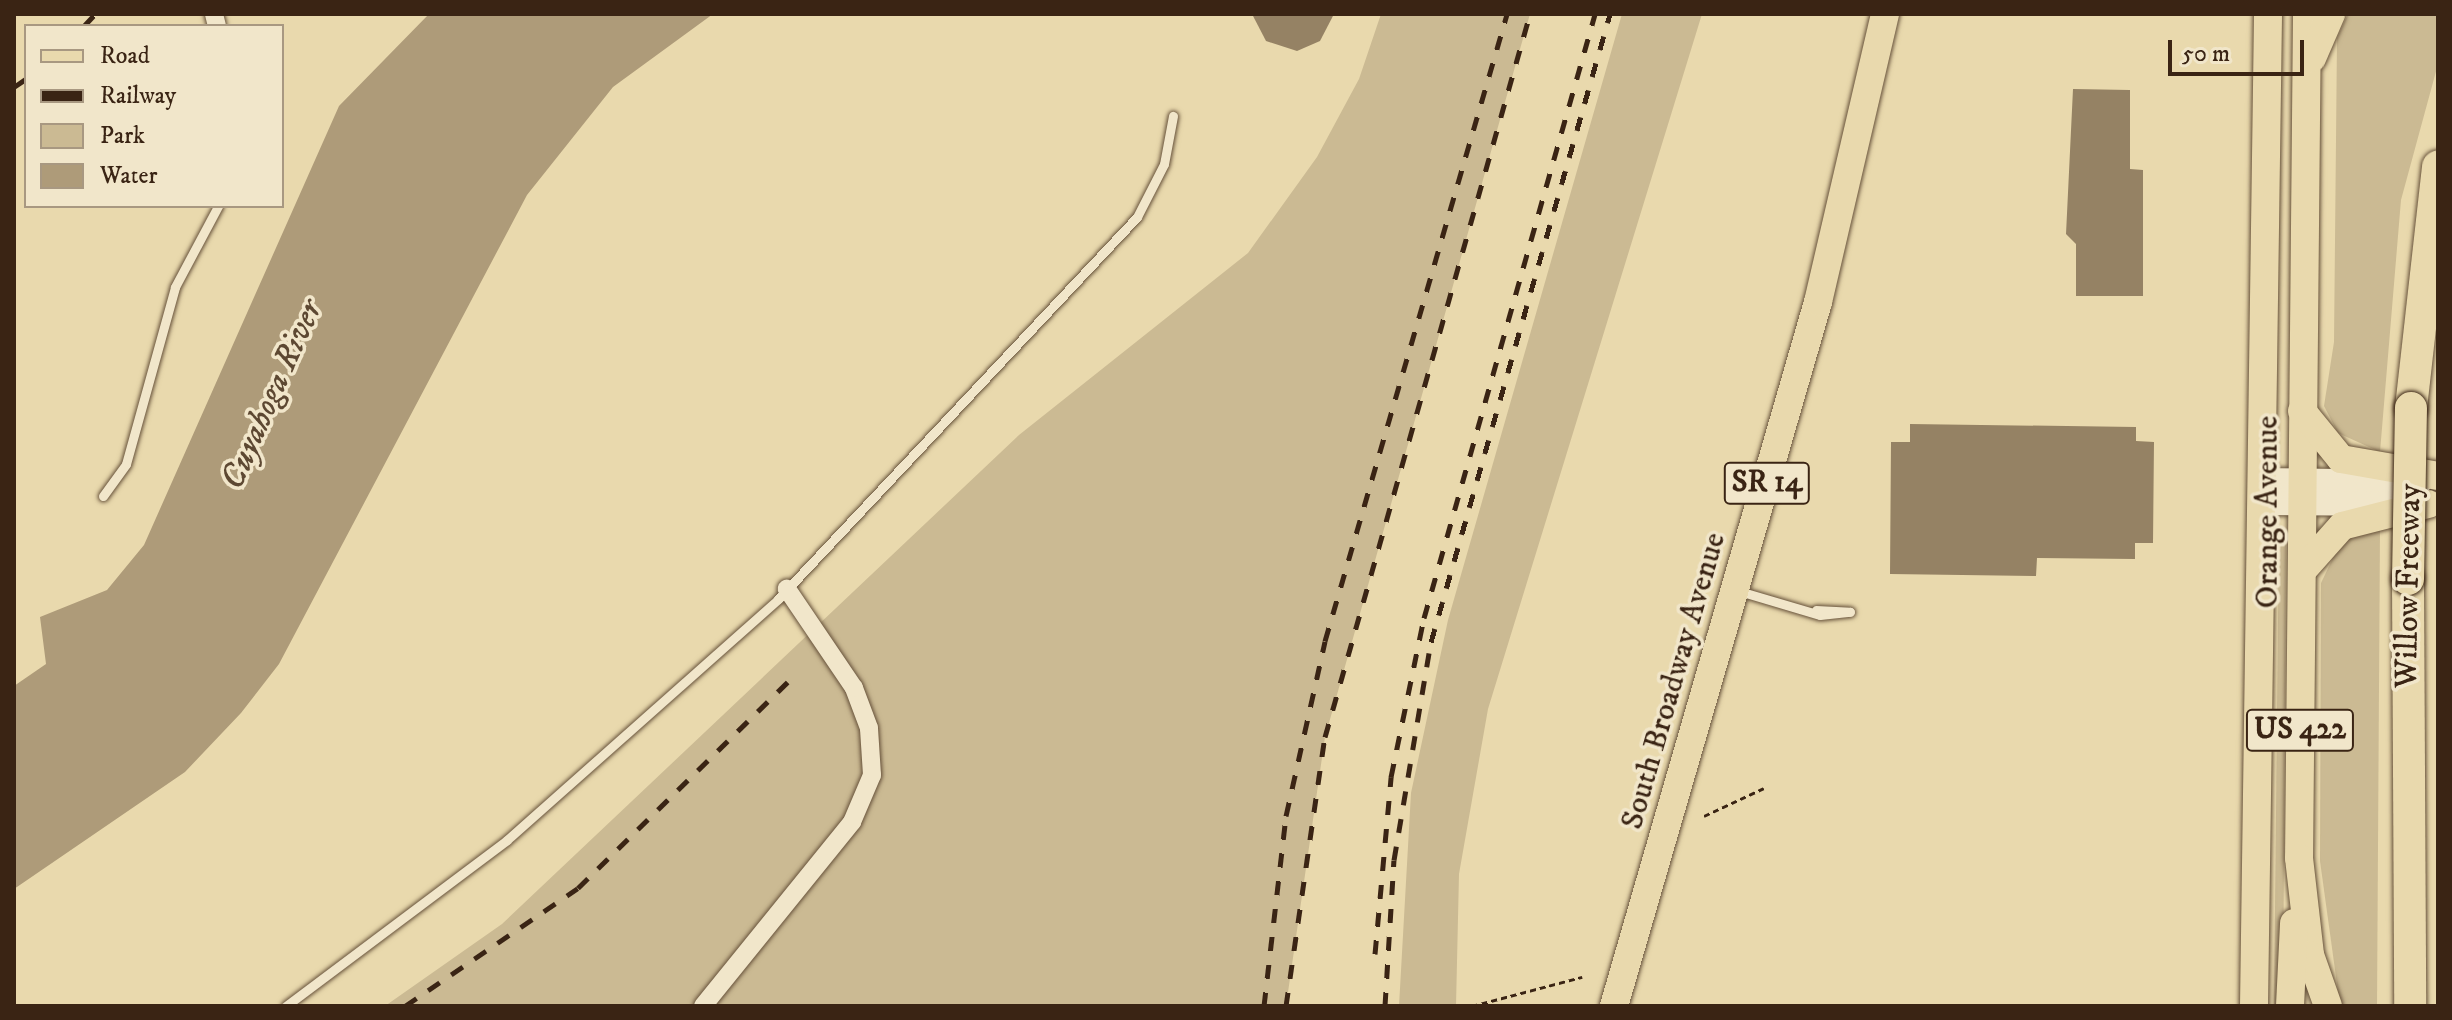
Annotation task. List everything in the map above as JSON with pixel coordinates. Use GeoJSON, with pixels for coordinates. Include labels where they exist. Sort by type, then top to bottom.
{"type":"FeatureCollection","features":[{"type":"Feature","properties":{"kind":"highway","name":"Willow Freeway"},"geometry":{"type":"LineString","coordinates":[[2410,1006],[2407,707],[2411,408],[2438,167]]}},
{"type":"Feature","properties":{"kind":"highway"},"geometry":{"type":"LineString","coordinates":[[2395,1006],[2407,707]]}},
{"type":"Feature","properties":{"kind":"main road","name":"South Broadway Avenue"},"geometry":{"type":"LineString","coordinates":[[1614,1006],[1736,590],[1841,214],[1885,14]]}},
{"type":"Feature","properties":{"kind":"main road","name":"Orange Avenue"},"geometry":{"type":"LineString","coordinates":[[2254,1006],[2268,14]]}},
{"type":"Feature","properties":{"kind":"main road","name":"Orange Avenue"},"geometry":{"type":"LineString","coordinates":[[2307,14],[2299,858],[2310,955],[2328,1006]]}},
{"type":"Feature","properties":{"kind":"main road"},"geometry":{"type":"LineString","coordinates":[[2306,73],[2331,14]]}},
{"type":"Feature","properties":{"kind":"main road"},"geometry":{"type":"LineString","coordinates":[[2302,411],[2324,443],[2350,463],[2436,492]]}},
{"type":"Feature","properties":{"kind":"main road"},"geometry":{"type":"LineString","coordinates":[[2302,571],[2342,526],[2436,492]]}},
{"type":"Feature","properties":{"kind":"main road"},"geometry":{"type":"LineString","coordinates":[[2290,1006],[2299,858]]}},
{"type":"Feature","properties":{"kind":"street"},"geometry":{"type":"LineString","coordinates":[[2262,492],[2436,492]]}},
{"type":"Feature","properties":{"kind":"street"},"geometry":{"type":"LineString","coordinates":[[703,1006],[852,822],[872,775],[869,728],[854,688],[787,589]]}},
{"type":"Feature","properties":{"kind":"lane"},"geometry":{"type":"LineString","coordinates":[[286,1006],[507,840],[787,589],[1137,217],[1164,164],[1173,116]]}},
{"type":"Feature","properties":{"kind":"lane"},"geometry":{"type":"LineString","coordinates":[[103,496],[126,464],[175,287],[217,208]]}},
{"type":"Feature","properties":{"kind":"lane"},"geometry":{"type":"LineString","coordinates":[[1736,590],[1816,610]]}},
{"type":"Feature","properties":{"kind":"path"},"geometry":{"type":"LineString","coordinates":[[1704,816],[1764,788]]}},
{"type":"Feature","properties":{"kind":"path"},"geometry":{"type":"LineString","coordinates":[[1472,1006],[1582,977]]}},
{"type":"Feature","properties":{"kind":"green space"},"geometry":{"type":"Polygon","coordinates":[[[1381,14],[1530,14],[1325,737],[1286,1006],[385,1006],[502,924],[1019,435],[1248,253],[1317,157],[1359,79],[1381,14]]]}},
{"type":"Feature","properties":{"kind":"green space"},"geometry":{"type":"Polygon","coordinates":[[[1622,14],[1702,14],[1488,709],[1459,874],[1456,1006],[1399,1006],[1411,793],[1448,620],[1622,14]]]}},
{"type":"Feature","properties":{"kind":"green space"},"geometry":{"type":"Polygon","coordinates":[[[2348,14],[2438,14],[2438,64],[2401,200],[2380,452],[2338,433],[2324,406],[2334,342],[2337,38],[2348,14]]]}},
{"type":"Feature","properties":{"kind":"green space"},"geometry":{"type":"Polygon","coordinates":[[[2279,525],[2286,529],[2283,1006],[2274,1006],[2279,525]]]}},
{"type":"Feature","properties":{"kind":"green space"},"geometry":{"type":"Polygon","coordinates":[[[2380,528],[2377,1006],[2340,1006],[2320,861],[2321,583],[2341,541],[2380,528]]]}},
{"type":"Feature","properties":{"kind":"water","name":"Cuyahoga River"},"geometry":{"type":"Polygon","coordinates":[[[429,14],[713,14],[613,87],[527,195],[279,664],[241,713],[185,772],[14,889],[14,686],[46,664],[40,617],[107,590],[144,545],[339,106],[429,14]]]}},
{"type":"Feature","properties":{"kind":"building"},"geometry":{"type":"Polygon","coordinates":[[[1252,14],[1334,14],[1320,41],[1297,51],[1266,41],[1252,14]]]}},
{"type":"Feature","properties":{"kind":"building"},"geometry":{"type":"Polygon","coordinates":[[[2073,89],[2130,90],[2130,169],[2143,170],[2143,296],[2076,296],[2076,244],[2066,234],[2073,89]]]}},
{"type":"Feature","properties":{"kind":"building"},"geometry":{"type":"Polygon","coordinates":[[[1910,424],[2136,427],[2136,441],[2154,442],[2153,543],[2135,543],[2135,559],[2037,558],[2036,576],[1890,574],[1891,442],[1910,442],[1910,424]]]}},
{"type":"Feature","properties":{"kind":"railway"},"geometry":{"type":"LineString","coordinates":[[86,24],[95,14]]}},
{"type":"Feature","properties":{"kind":"railway"},"geometry":{"type":"LineString","coordinates":[[1264,1006],[1286,816],[1325,641],[1507,14]]}},
{"type":"Feature","properties":{"kind":"railway"},"geometry":{"type":"LineString","coordinates":[[1286,1006],[1325,737],[1530,14]]}},
{"type":"Feature","properties":{"kind":"railway"},"geometry":{"type":"LineString","coordinates":[[1375,954],[1391,777],[1424,618],[1595,14]]}},
{"type":"Feature","properties":{"kind":"railway"},"geometry":{"type":"LineString","coordinates":[[1385,1006],[1394,860],[1431,642],[1610,14]]}},
{"type":"Feature","properties":{"kind":"railway"},"geometry":{"type":"LineString","coordinates":[[14,87],[24,80]]}},
{"type":"Feature","properties":{"kind":"railway"},"geometry":{"type":"LineString","coordinates":[[405,1006],[578,888],[794,676]]}}]}
